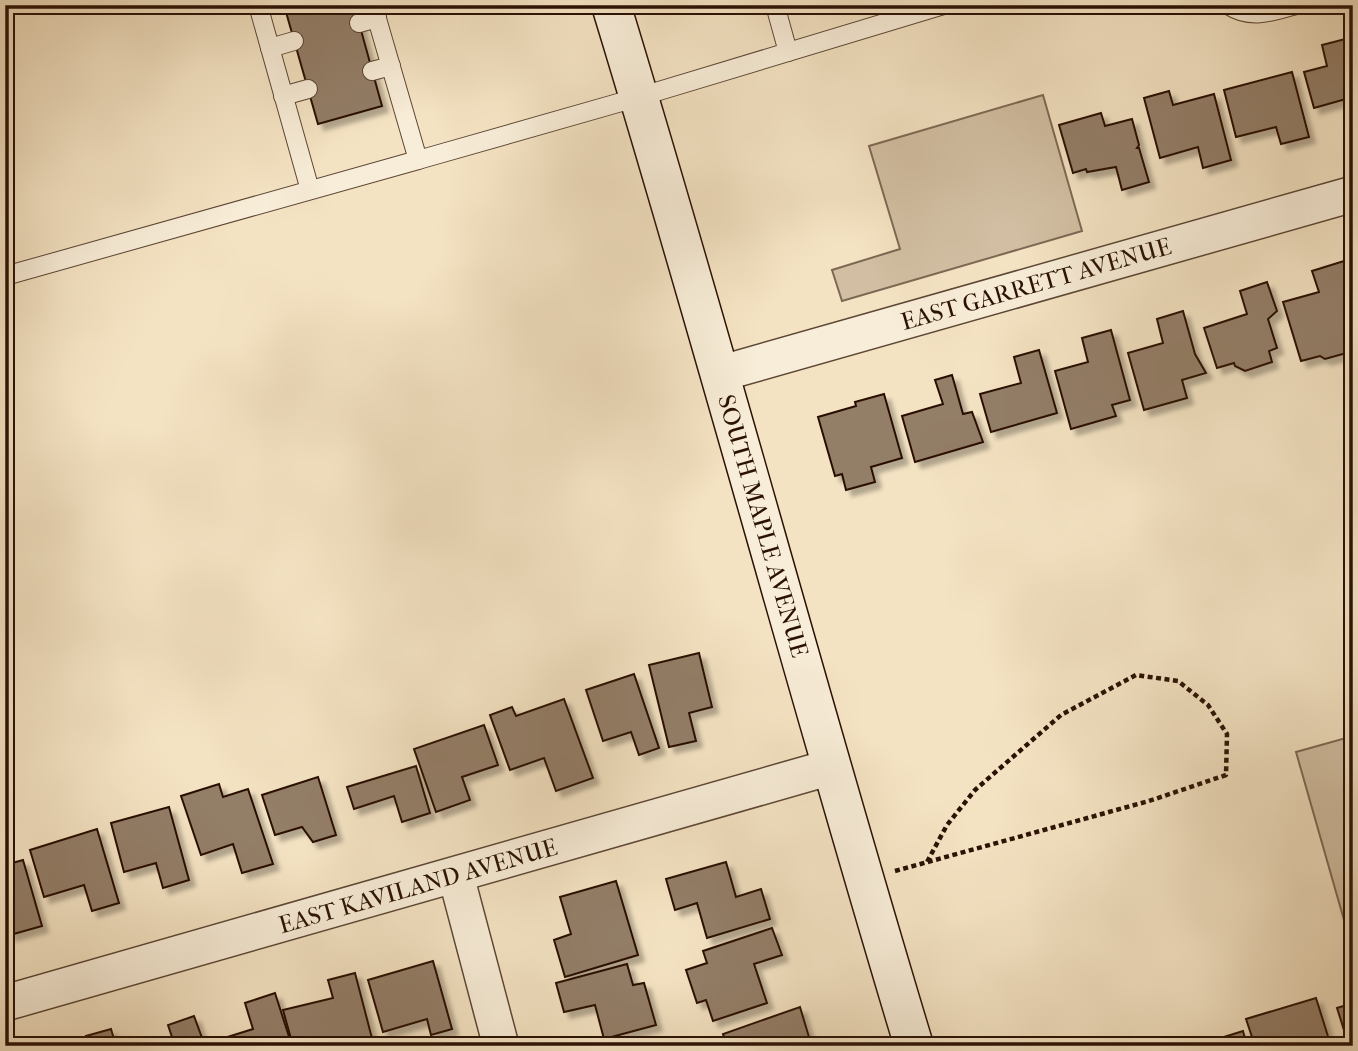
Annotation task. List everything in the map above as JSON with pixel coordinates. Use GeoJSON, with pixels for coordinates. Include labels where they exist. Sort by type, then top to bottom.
{"type":"FeatureCollection","features":[{"type":"Feature","properties":{"kind":"main road","name":"SOUTH MAPLE AVENUE"},"geometry":{"type":"LineString","coordinates":[[611,5],[831,767],[915,1046]]}},
{"type":"Feature","properties":{"kind":"street","name":"EAST GARRETT AVENUE"},"geometry":{"type":"LineString","coordinates":[[719,374],[1353,194]]}},
{"type":"Feature","properties":{"kind":"street","name":"EAST KAVILAND AVENUE"},"geometry":{"type":"LineString","coordinates":[[5,1003],[831,767]]}},
{"type":"Feature","properties":{"kind":"street"},"geometry":{"type":"LineString","coordinates":[[456,876],[500,1046]]}},
{"type":"Feature","properties":{"kind":"lane"},"geometry":{"type":"LineString","coordinates":[[258,5],[310,190]]}},
{"type":"Feature","properties":{"kind":"lane"},"geometry":{"type":"LineString","coordinates":[[775,5],[788,52]]}},
{"type":"Feature","properties":{"kind":"lane"},"geometry":{"type":"LineString","coordinates":[[5,276],[639,97],[944,5]]}},
{"type":"Feature","properties":{"kind":"lane"},"geometry":{"type":"LineString","coordinates":[[1227,5],[1237,11],[1259,16],[1296,5]]}},
{"type":"Feature","properties":{"kind":"lane"},"geometry":{"type":"LineString","coordinates":[[359,23],[375,12],[418,160]]}},
{"type":"Feature","properties":{"kind":"lane"},"geometry":{"type":"LineString","coordinates":[[270,48],[294,41]]}},
{"type":"Feature","properties":{"kind":"lane"},"geometry":{"type":"LineString","coordinates":[[372,71],[391,66]]}},
{"type":"Feature","properties":{"kind":"lane"},"geometry":{"type":"LineString","coordinates":[[283,96],[308,89]]}},
{"type":"Feature","properties":{"kind":"path"},"geometry":{"type":"LineString","coordinates":[[864,880],[1149,801],[1226,775],[1227,734],[1208,705],[1178,681],[1136,675],[1061,715],[975,790],[947,825],[927,862]]}},
{"type":"Feature","properties":{"kind":"shaded area"},"geometry":{"type":"Polygon","coordinates":[[[1043,95],[1082,231],[842,301],[832,270],[900,249],[869,146],[1043,95]]]}},
{"type":"Feature","properties":{"kind":"shaded area"},"geometry":{"type":"Polygon","coordinates":[[[1353,736],[1353,917],[1344,920],[1296,752],[1353,736]]]}},
{"type":"Feature","properties":{"kind":"building"},"geometry":{"type":"Polygon","coordinates":[[[284,5],[354,5],[382,106],[318,124],[284,5]]]}},
{"type":"Feature","properties":{"kind":"building"},"geometry":{"type":"Polygon","coordinates":[[[1353,37],[1353,97],[1314,108],[1304,72],[1327,66],[1322,45],[1353,37]]]}},
{"type":"Feature","properties":{"kind":"building"},"geometry":{"type":"Polygon","coordinates":[[[1292,72],[1309,137],[1281,144],[1276,127],[1236,137],[1224,90],[1292,72]]]}},
{"type":"Feature","properties":{"kind":"building"},"geometry":{"type":"Polygon","coordinates":[[[1169,91],[1173,105],[1214,94],[1231,160],[1203,168],[1198,147],[1160,158],[1144,98],[1169,91]]]}},
{"type":"Feature","properties":{"kind":"building"},"geometry":{"type":"Polygon","coordinates":[[[1101,113],[1105,126],[1132,119],[1139,145],[1137,148],[1149,182],[1122,190],[1116,167],[1087,172],[1086,169],[1073,173],[1059,125],[1101,113]]]}},
{"type":"Feature","properties":{"kind":"building"},"geometry":{"type":"Polygon","coordinates":[[[1344,261],[1353,291],[1353,334],[1345,336],[1350,352],[1325,359],[1320,356],[1301,361],[1283,302],[1319,292],[1312,271],[1344,261]]]}},
{"type":"Feature","properties":{"kind":"building"},"geometry":{"type":"Polygon","coordinates":[[[1267,282],[1277,311],[1268,319],[1277,348],[1269,351],[1272,362],[1245,371],[1234,363],[1217,368],[1204,328],[1247,314],[1240,291],[1267,282]]]}},
{"type":"Feature","properties":{"kind":"building"},"geometry":{"type":"Polygon","coordinates":[[[1183,311],[1195,354],[1206,373],[1182,380],[1187,398],[1144,410],[1128,353],[1163,343],[1157,319],[1183,311]]]}},
{"type":"Feature","properties":{"kind":"building"},"geometry":{"type":"Polygon","coordinates":[[[1111,330],[1130,400],[1112,405],[1116,416],[1071,429],[1055,371],[1088,362],[1082,338],[1111,330]]]}},
{"type":"Feature","properties":{"kind":"building"},"geometry":{"type":"Polygon","coordinates":[[[1039,350],[1057,413],[991,432],[980,394],[1021,383],[1014,357],[1039,350]]]}},
{"type":"Feature","properties":{"kind":"building"},"geometry":{"type":"Polygon","coordinates":[[[952,375],[963,414],[972,412],[983,442],[915,462],[902,416],[943,404],[935,380],[952,375]]]}},
{"type":"Feature","properties":{"kind":"building"},"geometry":{"type":"Polygon","coordinates":[[[884,394],[902,458],[871,467],[875,482],[846,490],[842,474],[835,476],[818,417],[856,406],[855,402],[884,394]]]}},
{"type":"Feature","properties":{"kind":"building"},"geometry":{"type":"Polygon","coordinates":[[[699,653],[712,707],[689,713],[696,741],[669,747],[649,665],[699,653]]]}},
{"type":"Feature","properties":{"kind":"building"},"geometry":{"type":"Polygon","coordinates":[[[634,674],[659,748],[639,755],[631,732],[603,741],[586,690],[634,674]]]}},
{"type":"Feature","properties":{"kind":"building"},"geometry":{"type":"Polygon","coordinates":[[[564,699],[593,778],[556,791],[544,758],[510,770],[490,715],[512,707],[516,716],[564,699]]]}},
{"type":"Feature","properties":{"kind":"building"},"geometry":{"type":"Polygon","coordinates":[[[484,725],[498,765],[462,777],[470,800],[436,812],[414,749],[484,725]]]}},
{"type":"Feature","properties":{"kind":"building"},"geometry":{"type":"Polygon","coordinates":[[[416,766],[430,813],[402,822],[394,796],[354,809],[347,787],[416,766]]]}},
{"type":"Feature","properties":{"kind":"building"},"geometry":{"type":"Polygon","coordinates":[[[318,777],[336,835],[313,842],[302,827],[275,835],[262,795],[318,777]]]}},
{"type":"Feature","properties":{"kind":"building"},"geometry":{"type":"Polygon","coordinates":[[[219,784],[223,797],[248,789],[273,864],[242,873],[233,844],[201,855],[181,796],[219,784]]]}},
{"type":"Feature","properties":{"kind":"building"},"geometry":{"type":"Polygon","coordinates":[[[169,807],[189,880],[163,888],[156,863],[124,872],[111,823],[169,807]]]}},
{"type":"Feature","properties":{"kind":"building"},"geometry":{"type":"Polygon","coordinates":[[[97,829],[119,903],[92,911],[84,885],[44,897],[30,850],[97,829]]]}},
{"type":"Feature","properties":{"kind":"building"},"geometry":{"type":"Polygon","coordinates":[[[23,860],[42,926],[10,935],[5,917],[5,865],[23,860]]]}},
{"type":"Feature","properties":{"kind":"building"},"geometry":{"type":"Polygon","coordinates":[[[726,862],[736,897],[761,889],[770,919],[707,938],[697,903],[675,910],[666,879],[726,862]]]}},
{"type":"Feature","properties":{"kind":"building"},"geometry":{"type":"Polygon","coordinates":[[[616,881],[638,955],[565,977],[554,940],[571,934],[560,897],[616,881]]]}},
{"type":"Feature","properties":{"kind":"building"},"geometry":{"type":"Polygon","coordinates":[[[772,928],[782,955],[754,964],[767,1003],[713,1021],[706,1000],[697,1003],[686,970],[707,963],[703,951],[772,928]]]}},
{"type":"Feature","properties":{"kind":"building"},"geometry":{"type":"Polygon","coordinates":[[[433,961],[452,1029],[431,1035],[427,1019],[383,1032],[368,980],[433,961]]]}},
{"type":"Feature","properties":{"kind":"building"},"geometry":{"type":"Polygon","coordinates":[[[627,964],[633,985],[644,983],[656,1025],[604,1039],[595,1005],[564,1012],[556,983],[627,964]]]}},
{"type":"Feature","properties":{"kind":"building"},"geometry":{"type":"Polygon","coordinates":[[[355,973],[374,1046],[293,1046],[283,1010],[333,998],[328,980],[355,973]]]}},
{"type":"Feature","properties":{"kind":"building"},"geometry":{"type":"Polygon","coordinates":[[[275,993],[292,1046],[213,1046],[211,1042],[253,1029],[245,1003],[275,993]]]}},
{"type":"Feature","properties":{"kind":"building"},"geometry":{"type":"Polygon","coordinates":[[[1316,998],[1331,1046],[1255,1046],[1246,1019],[1316,998]]]}},
{"type":"Feature","properties":{"kind":"building"},"geometry":{"type":"Polygon","coordinates":[[[1353,1003],[1353,1046],[1349,1046],[1337,1008],[1353,1003]]]}},
{"type":"Feature","properties":{"kind":"building"},"geometry":{"type":"Polygon","coordinates":[[[800,1007],[809,1037],[782,1046],[727,1046],[723,1034],[800,1007]]]}},
{"type":"Feature","properties":{"kind":"building"},"geometry":{"type":"Polygon","coordinates":[[[194,1016],[205,1046],[175,1046],[168,1025],[194,1016]]]}},
{"type":"Feature","properties":{"kind":"building"},"geometry":{"type":"Polygon","coordinates":[[[111,1029],[116,1046],[89,1046],[86,1036],[111,1029]]]}},
{"type":"Feature","properties":{"kind":"building"},"geometry":{"type":"Polygon","coordinates":[[[1243,1031],[1247,1046],[1195,1046],[1243,1031]]]}}]}
